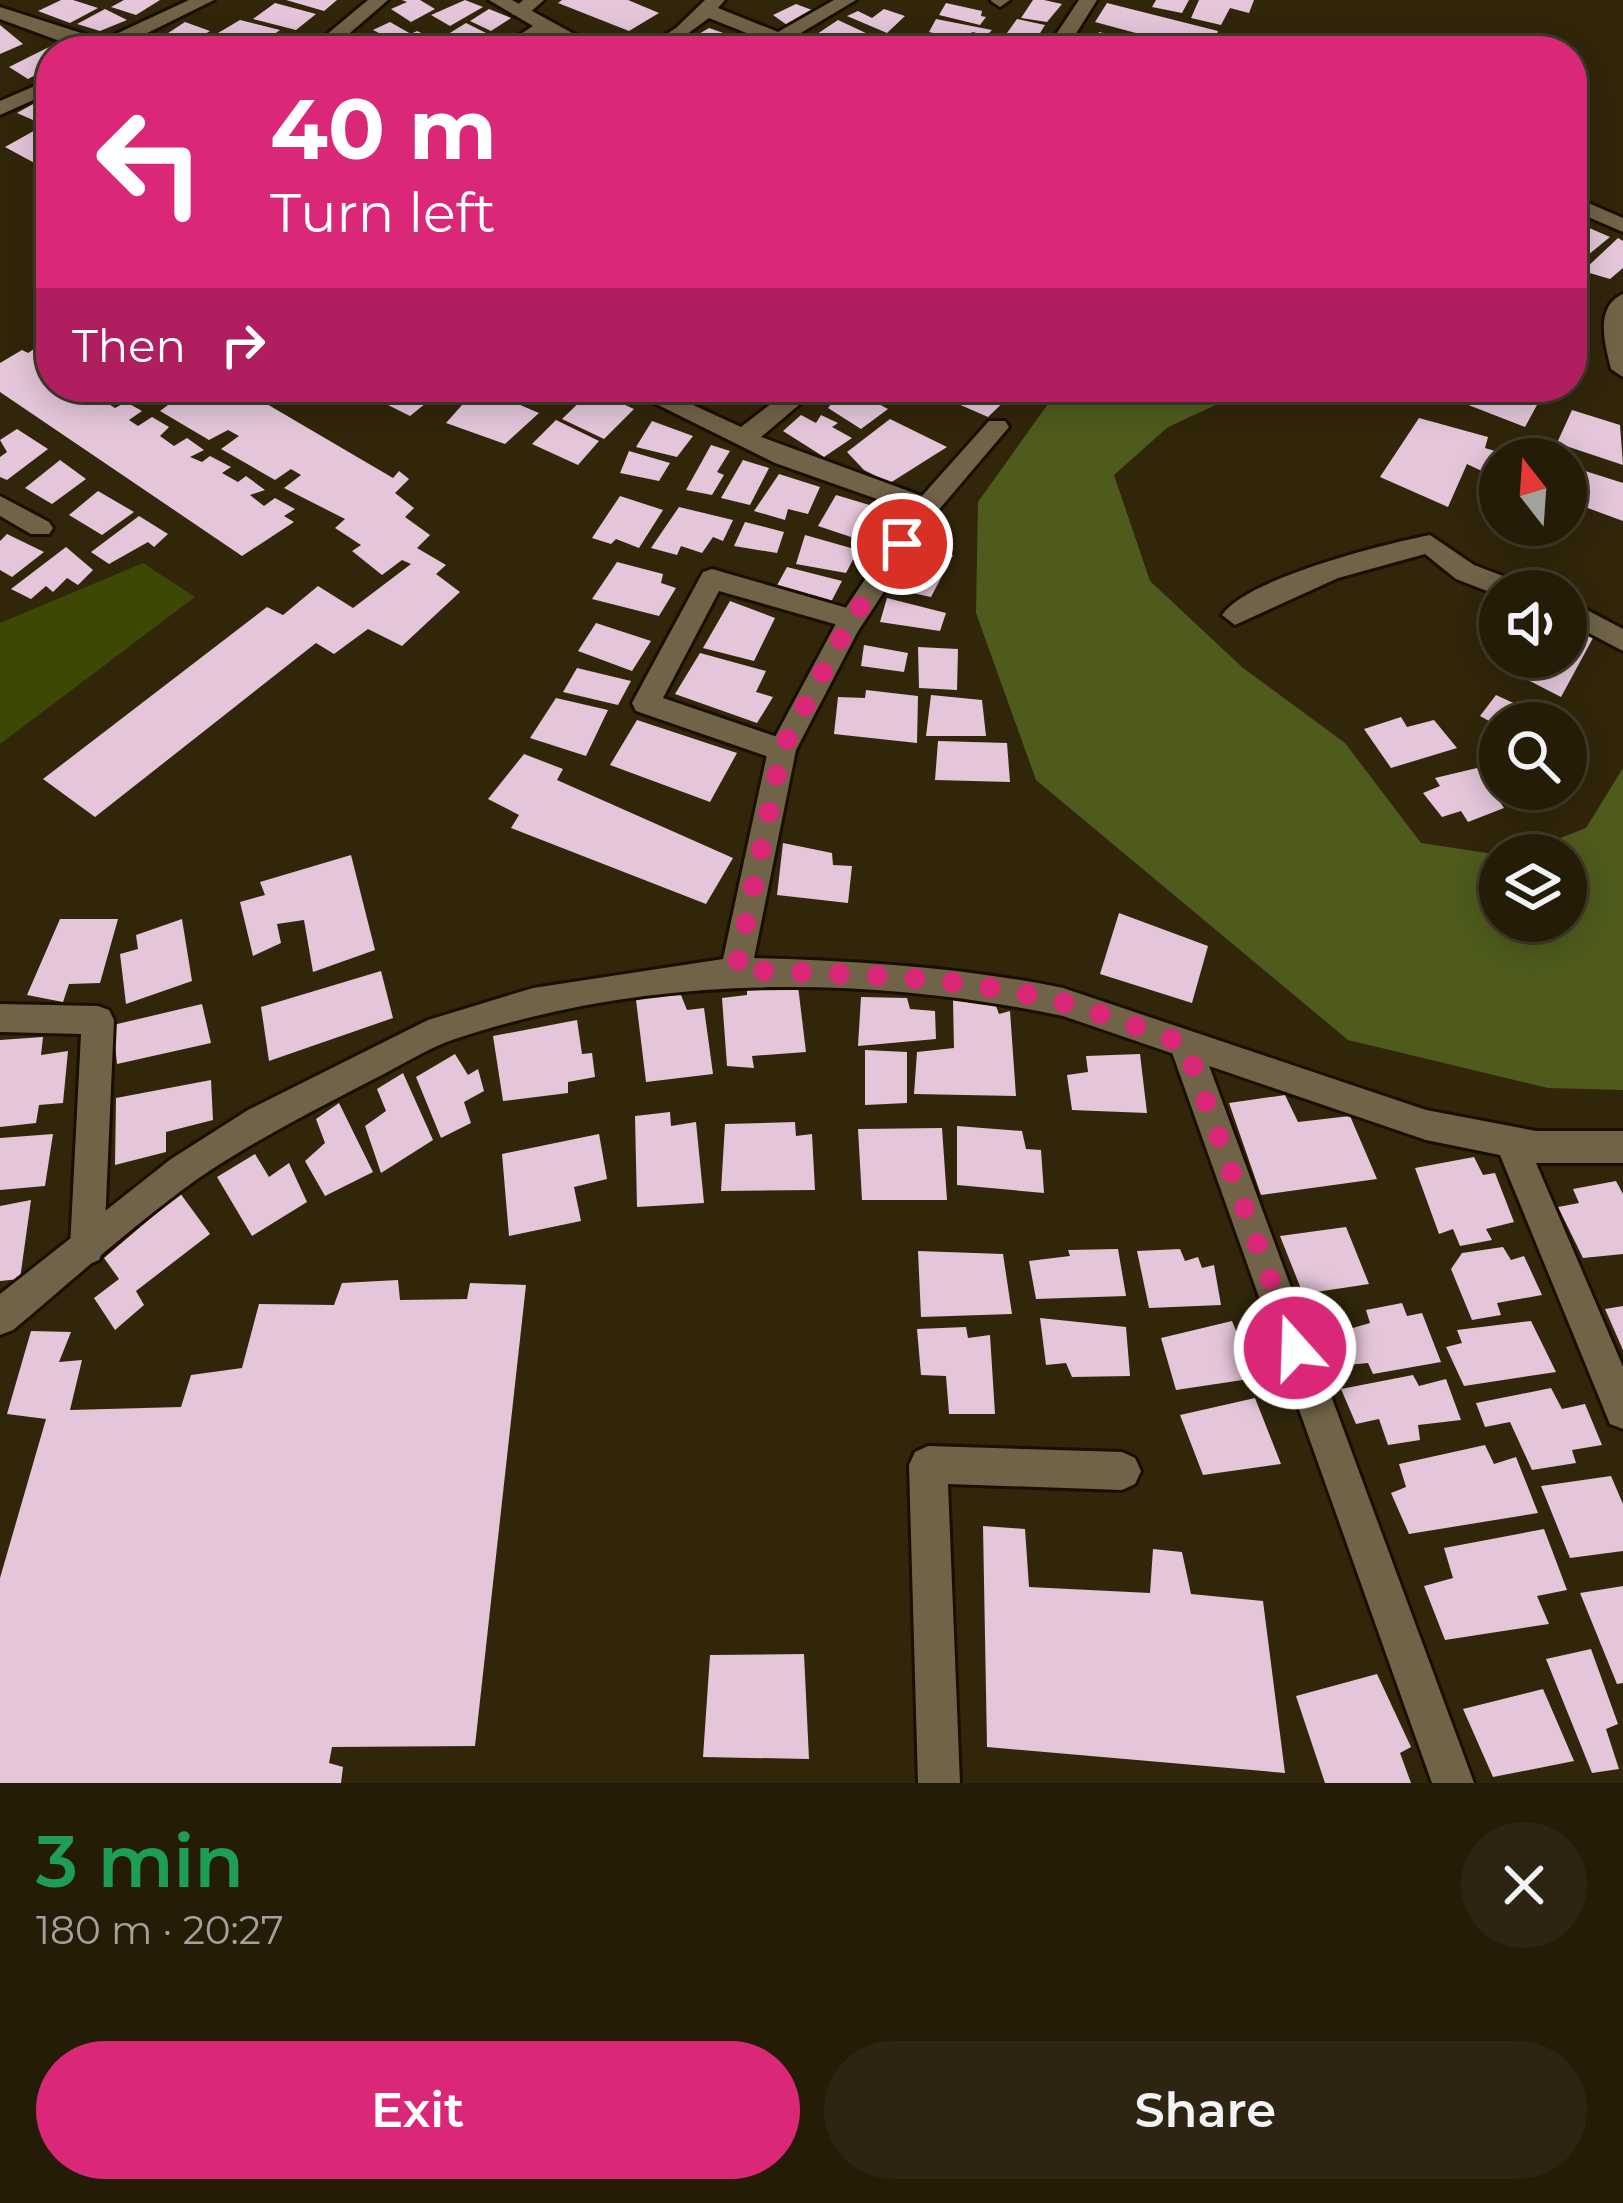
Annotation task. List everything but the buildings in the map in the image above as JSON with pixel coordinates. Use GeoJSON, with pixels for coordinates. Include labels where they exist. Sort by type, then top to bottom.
{"type":"FeatureCollection","features":[{"type":"Feature","properties":{"kind":"street"},"geometry":{"type":"LineString","coordinates":[[126,36],[205,0]]}},
{"type":"Feature","properties":{"kind":"street"},"geometry":{"type":"LineString","coordinates":[[335,36],[379,0]]}},
{"type":"Feature","properties":{"kind":"street"},"geometry":{"type":"LineString","coordinates":[[498,0],[527,6],[547,26],[566,36]]}},
{"type":"Feature","properties":{"kind":"street"},"geometry":{"type":"LineString","coordinates":[[786,36],[847,0]]}},
{"type":"Feature","properties":{"kind":"street"},"geometry":{"type":"LineString","coordinates":[[1065,36],[1088,0]]}},
{"type":"Feature","properties":{"kind":"street"},"geometry":{"type":"LineString","coordinates":[[676,36],[710,6],[771,36]]}},
{"type":"Feature","properties":{"kind":"street"},"geometry":{"type":"LineString","coordinates":[[0,13],[66,36]]}},
{"type":"Feature","properties":{"kind":"street"},"geometry":{"type":"LineString","coordinates":[[530,36],[547,26]]}},
{"type":"Feature","properties":{"kind":"street"},"geometry":{"type":"LineString","coordinates":[[0,110],[36,93]]}},
{"type":"Feature","properties":{"kind":"street"},"geometry":{"type":"LineString","coordinates":[[1587,209],[1623,226]]}},
{"type":"Feature","properties":{"kind":"street"},"geometry":{"type":"LineString","coordinates":[[1623,301],[1617,309],[1615,338],[1623,368]]}},
{"type":"Feature","properties":{"kind":"street"},"geometry":{"type":"LineString","coordinates":[[668,402],[784,457],[927,507]]}},
{"type":"Feature","properties":{"kind":"street"},"geometry":{"type":"LineString","coordinates":[[746,436],[789,402]]}},
{"type":"Feature","properties":{"kind":"street"},"geometry":{"type":"LineString","coordinates":[[736,970],[782,749],[852,619],[927,507],[998,427]]}},
{"type":"Feature","properties":{"kind":"street"},"geometry":{"type":"LineString","coordinates":[[0,505],[40,528]]}},
{"type":"Feature","properties":{"kind":"street"},"geometry":{"type":"LineString","coordinates":[[1235,615],[1291,583],[1430,544],[1479,577]]}},
{"type":"Feature","properties":{"kind":"street"},"geometry":{"type":"LineString","coordinates":[[782,749],[646,703],[712,579],[852,619]]}},
{"type":"Feature","properties":{"kind":"street"},"geometry":{"type":"LineString","coordinates":[[1587,621],[1623,641]]}},
{"type":"Feature","properties":{"kind":"street"},"geometry":{"type":"LineString","coordinates":[[0,1317],[184,1170],[260,1121],[439,1030],[533,1003],[736,970],[845,974],[1005,990],[1063,1002],[1426,1125],[1536,1147],[1623,1147]]}},
{"type":"Feature","properties":{"kind":"street"},"geometry":{"type":"LineString","coordinates":[[0,1018],[98,1020],[87,1248]]}},
{"type":"Feature","properties":{"kind":"street"},"geometry":{"type":"LineString","coordinates":[[1185,1044],[1453,1783]]}},
{"type":"Feature","properties":{"kind":"street"},"geometry":{"type":"LineString","coordinates":[[1510,1142],[1623,1411]]}},
{"type":"Feature","properties":{"kind":"street"},"geometry":{"type":"LineString","coordinates":[[939,1783],[928,1465],[1122,1472]]}},
{"type":"Feature","properties":{"kind":"green space"},"geometry":{"type":"Polygon","coordinates":[[[1049,402],[1222,402],[1168,427],[1114,475],[1150,581],[1243,668],[1345,743],[1421,843],[1479,852],[1479,942],[1587,942],[1587,834],[1570,834],[1586,828],[1623,768],[1623,1090],[1548,1088],[1348,1040],[1036,780],[976,613],[978,502],[1049,402]]]}},
{"type":"Feature","properties":{"kind":"green space"},"geometry":{"type":"Polygon","coordinates":[[[143,563],[195,597],[0,744],[0,623],[143,563]]]}},
{"type":"Feature","properties":{"kind":"route"},"geometry":{"type":"LineString","coordinates":[[902,544],[848,625],[782,749],[736,970],[845,974],[1005,990],[1063,1002],[1185,1044],[1295,1348]]}}]}
